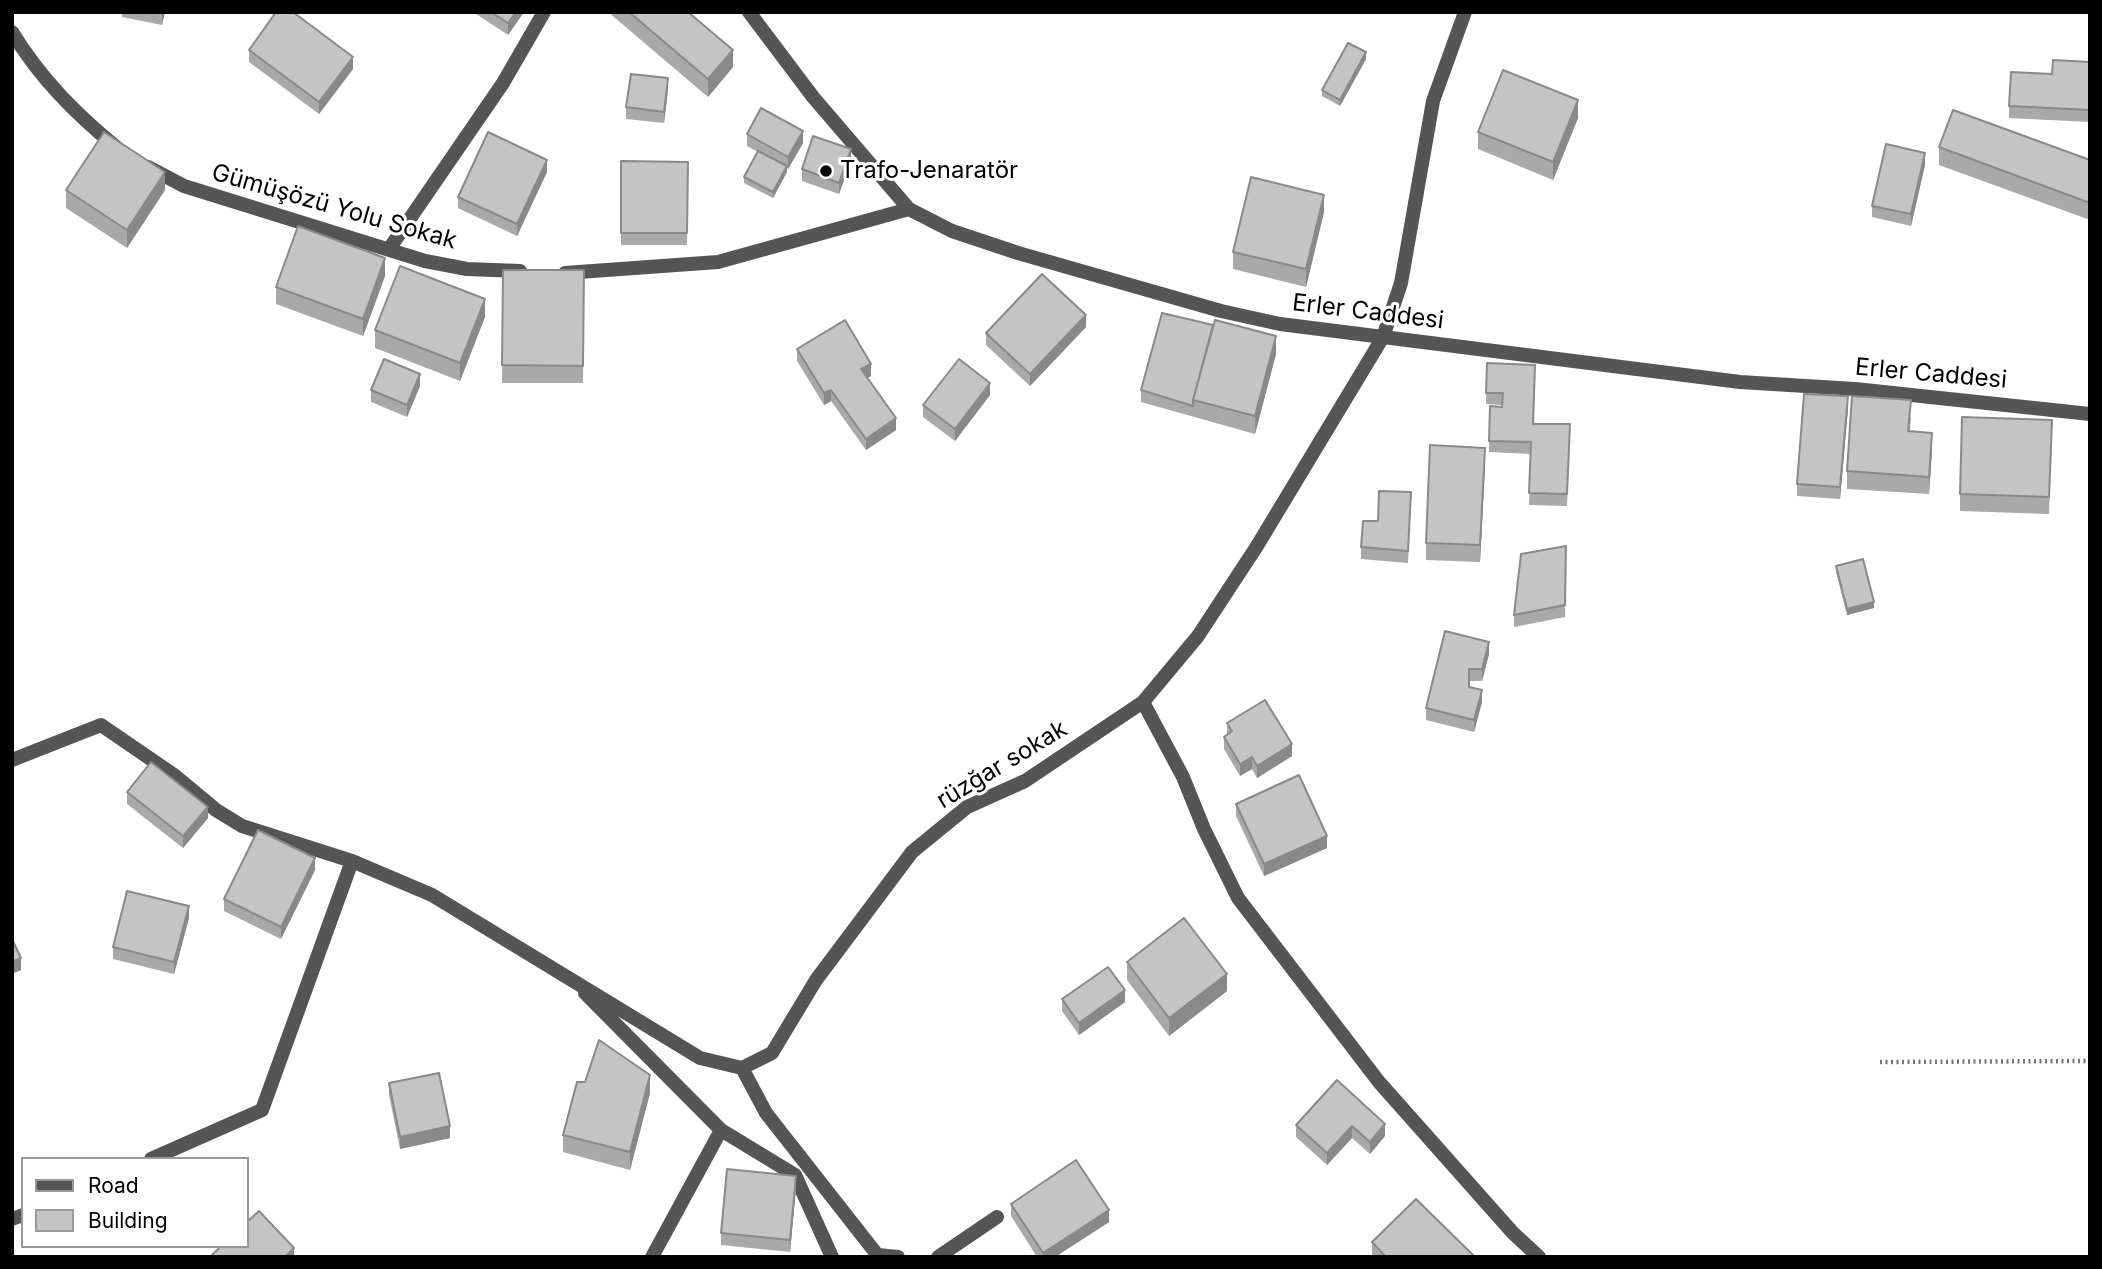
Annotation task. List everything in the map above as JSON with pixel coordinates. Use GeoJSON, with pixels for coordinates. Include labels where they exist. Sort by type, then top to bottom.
{"type":"FeatureCollection","features":[{"type":"Feature","properties":{"kind":"street"},"geometry":{"type":"LineString","coordinates":[[389,249],[503,83],[544,12]]}},
{"type":"Feature","properties":{"kind":"street","name":"Erler Caddesi"},"geometry":{"type":"LineString","coordinates":[[749,12],[821,107],[909,209],[952,231],[1018,253],[1221,311],[1280,324],[1740,382],[1854,389],[2090,414]]}},
{"type":"Feature","properties":{"kind":"street","name":"rüzğar sokak"},"geometry":{"type":"LineString","coordinates":[[742,1068],[772,1053],[816,980],[912,852],[967,807],[1025,781],[1143,702],[1198,636],[1257,547],[1383,337],[1401,283],[1433,101],[1465,12]]}},
{"type":"Feature","properties":{"kind":"street","name":"Gümüşözü Yolu Sokak"},"geometry":{"type":"LineString","coordinates":[[12,32],[30,63],[71,108],[122,152],[184,186],[425,261],[467,269],[548,272],[718,262],[909,209]]}},
{"type":"Feature","properties":{"kind":"street"},"geometry":{"type":"LineString","coordinates":[[1143,702],[1183,777],[1204,829],[1244,907],[1379,1082],[1513,1233],[1539,1257]]}},
{"type":"Feature","properties":{"kind":"street"},"geometry":{"type":"LineString","coordinates":[[12,760],[100,725],[174,775],[216,810],[242,826],[352,861],[432,895],[701,1058],[742,1068],[766,1113],[879,1256],[898,1257]]}},
{"type":"Feature","properties":{"kind":"street"},"geometry":{"type":"LineString","coordinates":[[155,1157],[262,1110],[352,861]]}},
{"type":"Feature","properties":{"kind":"street"},"geometry":{"type":"LineString","coordinates":[[566,975],[721,1130],[795,1175],[832,1257]]}},
{"type":"Feature","properties":{"kind":"street"},"geometry":{"type":"LineString","coordinates":[[652,1257],[721,1130]]}},
{"type":"Feature","properties":{"kind":"street"},"geometry":{"type":"LineString","coordinates":[[937,1257],[997,1217]]}},
{"type":"Feature","properties":{"kind":"path"},"geometry":{"type":"LineString","coordinates":[[1880,1062],[2090,1061]]}},
{"type":"Feature","properties":{"kind":"building"},"geometry":{"type":"Polygon","coordinates":[[[276,12],[293,12],[353,57],[319,102],[249,50],[276,12]]]}},
{"type":"Feature","properties":{"kind":"building"},"geometry":{"type":"Polygon","coordinates":[[[491,12],[516,12],[508,23],[491,12]]]}},
{"type":"Feature","properties":{"kind":"building"},"geometry":{"type":"Polygon","coordinates":[[[629,12],[688,12],[733,50],[708,79],[629,12]]]}},
{"type":"Feature","properties":{"kind":"building"},"geometry":{"type":"Polygon","coordinates":[[[1348,43],[1366,52],[1340,100],[1322,90],[1348,43]]]}},
{"type":"Feature","properties":{"kind":"building"},"geometry":{"type":"Polygon","coordinates":[[[2053,60],[2090,62],[2090,110],[2009,106],[2011,72],[2052,74],[2053,60]]]}},
{"type":"Feature","properties":{"kind":"building"},"geometry":{"type":"Polygon","coordinates":[[[1503,70],[1578,100],[1553,162],[1478,132],[1503,70]]]}},
{"type":"Feature","properties":{"kind":"building"},"geometry":{"type":"Polygon","coordinates":[[[631,74],[668,78],[664,112],[626,107],[631,74]]]}},
{"type":"Feature","properties":{"kind":"building"},"geometry":{"type":"Polygon","coordinates":[[[761,108],[803,131],[788,157],[747,134],[761,108]]]}},
{"type":"Feature","properties":{"kind":"building"},"geometry":{"type":"Polygon","coordinates":[[[1953,110],[2090,160],[2090,203],[1939,147],[1953,110]]]}},
{"type":"Feature","properties":{"kind":"building"},"geometry":{"type":"Polygon","coordinates":[[[104,132],[165,172],[127,230],[66,190],[104,132]]]}},
{"type":"Feature","properties":{"kind":"building"},"geometry":{"type":"Polygon","coordinates":[[[488,132],[547,160],[517,224],[458,197],[488,132]]]}},
{"type":"Feature","properties":{"kind":"building","name":"Trafo-Jenaratör"},"geometry":{"type":"Polygon","coordinates":[[[813,136],[851,149],[839,183],[802,169],[813,136]]]}},
{"type":"Feature","properties":{"kind":"building"},"geometry":{"type":"Polygon","coordinates":[[[1886,144],[1925,153],[1911,214],[1872,206],[1886,144]]]}},
{"type":"Feature","properties":{"kind":"building"},"geometry":{"type":"Polygon","coordinates":[[[758,151],[787,166],[773,192],[744,177],[758,151]]]}},
{"type":"Feature","properties":{"kind":"building"},"geometry":{"type":"Polygon","coordinates":[[[621,161],[688,162],[687,233],[621,233],[621,161]]]}},
{"type":"Feature","properties":{"kind":"building"},"geometry":{"type":"Polygon","coordinates":[[[1251,177],[1324,195],[1306,269],[1233,252],[1251,177]]]}},
{"type":"Feature","properties":{"kind":"building"},"geometry":{"type":"Polygon","coordinates":[[[298,226],[385,258],[363,319],[276,287],[298,226]]]}},
{"type":"Feature","properties":{"kind":"building"},"geometry":{"type":"Polygon","coordinates":[[[400,266],[485,299],[460,363],[375,330],[400,266]]]}},
{"type":"Feature","properties":{"kind":"building"},"geometry":{"type":"Polygon","coordinates":[[[503,270],[584,270],[583,366],[502,365],[503,270]]]}},
{"type":"Feature","properties":{"kind":"building"},"geometry":{"type":"Polygon","coordinates":[[[1042,274],[1086,315],[1030,374],[986,333],[1042,274]]]}},
{"type":"Feature","properties":{"kind":"building"},"geometry":{"type":"Polygon","coordinates":[[[1162,313],[1213,325],[1193,406],[1141,390],[1162,313]]]}},
{"type":"Feature","properties":{"kind":"building"},"geometry":{"type":"Polygon","coordinates":[[[845,320],[871,364],[861,369],[896,418],[866,439],[831,390],[824,393],[797,349],[845,320]]]}},
{"type":"Feature","properties":{"kind":"building"},"geometry":{"type":"Polygon","coordinates":[[[1215,320],[1276,336],[1255,416],[1193,400],[1215,320]]]}},
{"type":"Feature","properties":{"kind":"building"},"geometry":{"type":"Polygon","coordinates":[[[384,359],[420,374],[407,405],[371,390],[384,359]]]}},
{"type":"Feature","properties":{"kind":"building"},"geometry":{"type":"Polygon","coordinates":[[[959,359],[990,383],[955,429],[923,405],[959,359]]]}},
{"type":"Feature","properties":{"kind":"building"},"geometry":{"type":"Polygon","coordinates":[[[1487,363],[1535,365],[1533,424],[1570,424],[1567,494],[1529,493],[1531,442],[1489,441],[1490,406],[1502,407],[1503,393],[1486,393],[1487,363]]]}},
{"type":"Feature","properties":{"kind":"building"},"geometry":{"type":"Polygon","coordinates":[[[1804,394],[1848,396],[1840,487],[1797,484],[1804,394]]]}},
{"type":"Feature","properties":{"kind":"building"},"geometry":{"type":"Polygon","coordinates":[[[1852,396],[1911,400],[1908,431],[1932,433],[1929,477],[1847,471],[1852,396]]]}},
{"type":"Feature","properties":{"kind":"building"},"geometry":{"type":"Polygon","coordinates":[[[1962,417],[2052,420],[2049,497],[1960,494],[1962,417]]]}},
{"type":"Feature","properties":{"kind":"building"},"geometry":{"type":"Polygon","coordinates":[[[1430,445],[1485,448],[1480,545],[1426,543],[1430,445]]]}},
{"type":"Feature","properties":{"kind":"building"},"geometry":{"type":"Polygon","coordinates":[[[1379,491],[1411,492],[1408,551],[1361,547],[1363,521],[1378,521],[1379,491]]]}},
{"type":"Feature","properties":{"kind":"building"},"geometry":{"type":"Polygon","coordinates":[[[1566,546],[1565,605],[1514,615],[1521,554],[1566,546]]]}},
{"type":"Feature","properties":{"kind":"building"},"geometry":{"type":"Polygon","coordinates":[[[1863,559],[1874,602],[1847,609],[1836,566],[1863,559]]]}},
{"type":"Feature","properties":{"kind":"building"},"geometry":{"type":"Polygon","coordinates":[[[1445,631],[1489,642],[1482,669],[1469,669],[1469,687],[1482,690],[1474,720],[1426,708],[1445,631]]]}},
{"type":"Feature","properties":{"kind":"building"},"geometry":{"type":"Polygon","coordinates":[[[1265,700],[1292,744],[1257,766],[1252,757],[1240,764],[1224,737],[1232,731],[1227,723],[1265,700]]]}},
{"type":"Feature","properties":{"kind":"building"},"geometry":{"type":"Polygon","coordinates":[[[151,762],[208,807],[183,836],[127,792],[151,762]]]}},
{"type":"Feature","properties":{"kind":"building"},"geometry":{"type":"Polygon","coordinates":[[[1299,775],[1327,836],[1264,864],[1236,804],[1299,775]]]}},
{"type":"Feature","properties":{"kind":"building"},"geometry":{"type":"Polygon","coordinates":[[[258,830],[315,858],[281,927],[224,899],[258,830]]]}},
{"type":"Feature","properties":{"kind":"building"},"geometry":{"type":"Polygon","coordinates":[[[127,891],[189,906],[174,962],[113,947],[127,891]]]}},
{"type":"Feature","properties":{"kind":"building"},"geometry":{"type":"Polygon","coordinates":[[[1184,918],[1227,974],[1169,1018],[1127,962],[1184,918]]]}},
{"type":"Feature","properties":{"kind":"building"},"geometry":{"type":"Polygon","coordinates":[[[12,939],[21,958],[12,962],[12,939]]]}},
{"type":"Feature","properties":{"kind":"building"},"geometry":{"type":"Polygon","coordinates":[[[1108,967],[1125,990],[1079,1023],[1062,999],[1108,967]]]}},
{"type":"Feature","properties":{"kind":"building"},"geometry":{"type":"Polygon","coordinates":[[[599,1040],[650,1075],[630,1152],[563,1135],[577,1082],[585,1082],[599,1040]]]}},
{"type":"Feature","properties":{"kind":"building"},"geometry":{"type":"Polygon","coordinates":[[[439,1073],[450,1126],[400,1137],[389,1083],[439,1073]]]}},
{"type":"Feature","properties":{"kind":"building"},"geometry":{"type":"Polygon","coordinates":[[[1337,1080],[1385,1124],[1370,1142],[1352,1126],[1327,1153],[1296,1125],[1337,1080]]]}},
{"type":"Feature","properties":{"kind":"building"},"geometry":{"type":"Polygon","coordinates":[[[1076,1160],[1109,1210],[1043,1253],[1011,1204],[1076,1160]]]}},
{"type":"Feature","properties":{"kind":"building"},"geometry":{"type":"Polygon","coordinates":[[[727,1169],[796,1176],[790,1240],[721,1233],[727,1169]]]}},
{"type":"Feature","properties":{"kind":"building"},"geometry":{"type":"Polygon","coordinates":[[[1416,1199],[1473,1255],[1471,1257],[1386,1257],[1372,1242],[1416,1199]]]}},
{"type":"Feature","properties":{"kind":"building"},"geometry":{"type":"Polygon","coordinates":[[[259,1211],[294,1248],[285,1257],[210,1257],[219,1248],[248,1248],[248,1221],[259,1211]]]}},
{"type":"Feature","properties":{"kind":"place","name":"Trafo-Jenaratör"},"geometry":{"type":"Point","coordinates":[826,171]}}]}
